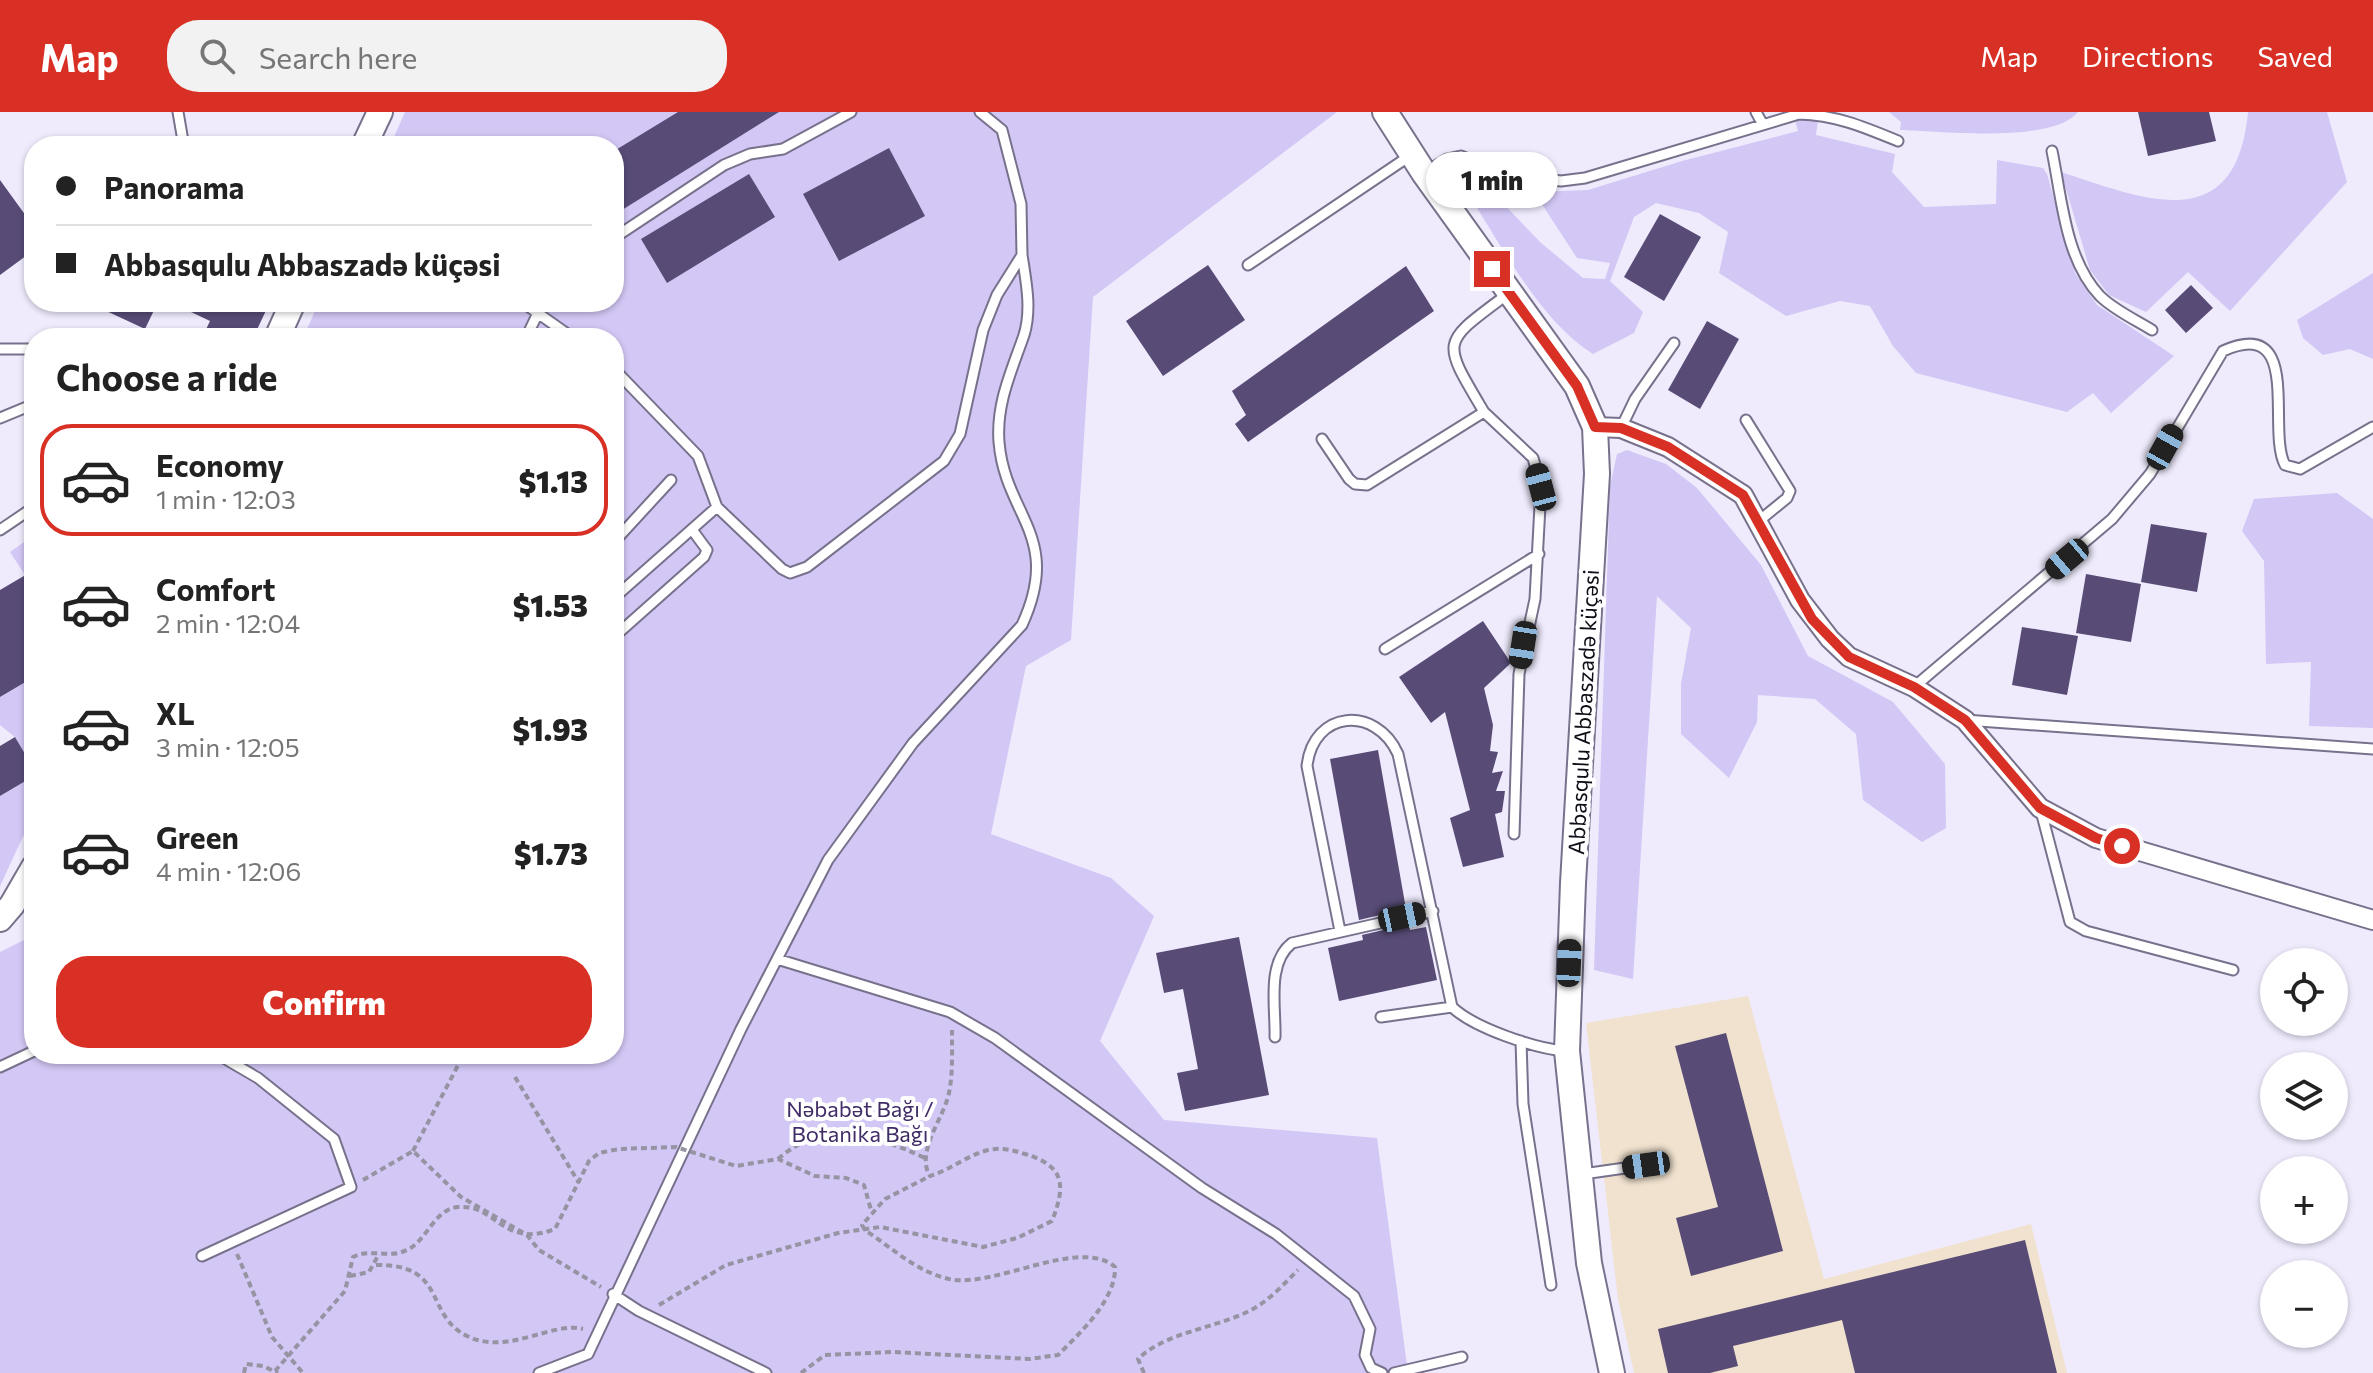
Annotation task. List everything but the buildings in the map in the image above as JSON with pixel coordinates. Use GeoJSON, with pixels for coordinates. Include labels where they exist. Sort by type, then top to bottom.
{"type":"FeatureCollection","features":[{"type":"Feature","properties":{"kind":"street"},"geometry":{"type":"LineString","coordinates":[[369,136],[380,112]]}},
{"type":"Feature","properties":{"kind":"street","name":"Abbasqulu Abbaszadə küçəsi"},"geometry":{"type":"LineString","coordinates":[[1385,112],[1418,164],[1577,386],[1595,427],[1597,474],[1573,883],[1567,1051],[1589,1263],[1611,1373]]}},
{"type":"Feature","properties":{"kind":"street"},"geometry":{"type":"LineString","coordinates":[[1595,427],[1621,428],[1668,447],[1722,478],[1743,495],[1760,520],[1800,600],[1821,629],[1849,657],[1914,687],[1965,720],[2040,808],[2096,838],[2373,920]]}},
{"type":"Feature","properties":{"kind":"street"},"geometry":{"type":"LineString","coordinates":[[0,919],[24,884]]}},
{"type":"Feature","properties":{"kind":"lane"},"geometry":{"type":"LineString","coordinates":[[178,112],[182,136]]}},
{"type":"Feature","properties":{"kind":"lane"},"geometry":{"type":"LineString","coordinates":[[624,231],[724,165],[750,154],[783,149],[851,112]]}},
{"type":"Feature","properties":{"kind":"lane"},"geometry":{"type":"LineString","coordinates":[[539,1373],[588,1354],[613,1294],[828,860],[913,743],[1022,625],[1030,607],[1036,583],[1032,531],[1003,466],[999,442],[1006,379],[1024,334],[1029,294],[1022,255],[1021,204],[1002,130],[980,112]]}},
{"type":"Feature","properties":{"kind":"lane"},"geometry":{"type":"LineString","coordinates":[[1756,112],[1762,123]]}},
{"type":"Feature","properties":{"kind":"lane"},"geometry":{"type":"LineString","coordinates":[[1248,265],[1418,164],[1461,156],[1500,173],[1561,181],[1585,178],[1799,114],[1828,115],[1898,141]]}},
{"type":"Feature","properties":{"kind":"lane"},"geometry":{"type":"LineString","coordinates":[[2052,151],[2073,251],[2082,273],[2102,298],[2152,330]]}},
{"type":"Feature","properties":{"kind":"lane"},"geometry":{"type":"LineString","coordinates":[[624,379],[698,456],[717,507],[790,573],[807,567],[944,461],[960,434],[983,330],[997,295],[1022,255]]}},
{"type":"Feature","properties":{"kind":"lane"},"geometry":{"type":"LineString","coordinates":[[1509,293],[1462,328],[1453,345],[1453,359],[1484,412],[1533,458],[1541,487],[1535,599],[1519,674],[1514,834]]}},
{"type":"Feature","properties":{"kind":"lane"},"geometry":{"type":"LineString","coordinates":[[534,312],[557,328]]}},
{"type":"Feature","properties":{"kind":"lane"},"geometry":{"type":"LineString","coordinates":[[531,328],[537,315]]}},
{"type":"Feature","properties":{"kind":"lane"},"geometry":{"type":"LineString","coordinates":[[1621,428],[1635,399],[1674,343]]}},
{"type":"Feature","properties":{"kind":"lane"},"geometry":{"type":"LineString","coordinates":[[1914,687],[2067,559],[2136,495],[2223,351],[2248,344],[2260,346],[2273,358],[2280,386],[2279,453],[2285,465],[2300,469],[2373,427]]}},
{"type":"Feature","properties":{"kind":"lane"},"geometry":{"type":"LineString","coordinates":[[0,349],[24,349]]}},
{"type":"Feature","properties":{"kind":"lane"},"geometry":{"type":"LineString","coordinates":[[0,418],[24,408]]}},
{"type":"Feature","properties":{"kind":"lane"},"geometry":{"type":"LineString","coordinates":[[1322,439],[1349,479],[1355,484],[1367,485],[1484,412]]}},
{"type":"Feature","properties":{"kind":"lane"},"geometry":{"type":"LineString","coordinates":[[1746,420],[1790,491],[1787,498],[1760,520]]}},
{"type":"Feature","properties":{"kind":"lane"},"geometry":{"type":"LineString","coordinates":[[624,531],[671,480]]}},
{"type":"Feature","properties":{"kind":"lane"},"geometry":{"type":"LineString","coordinates":[[624,590],[717,507]]}},
{"type":"Feature","properties":{"kind":"lane"},"geometry":{"type":"LineString","coordinates":[[0,530],[24,514]]}},
{"type":"Feature","properties":{"kind":"lane"},"geometry":{"type":"LineString","coordinates":[[624,628],[704,557],[707,550],[693,531]]}},
{"type":"Feature","properties":{"kind":"lane"},"geometry":{"type":"LineString","coordinates":[[1385,649],[1539,554]]}},
{"type":"Feature","properties":{"kind":"lane"},"geometry":{"type":"LineString","coordinates":[[1965,720],[2373,749]]}},
{"type":"Feature","properties":{"kind":"lane"},"geometry":{"type":"LineString","coordinates":[[1340,931],[1307,766],[1313,741],[1321,731],[1349,721],[1362,721],[1389,735],[1398,754],[1452,1007],[1460,1015],[1521,1041],[1540,1048],[1567,1051]]}},
{"type":"Feature","properties":{"kind":"lane"},"geometry":{"type":"LineString","coordinates":[[2040,808],[2070,922],[2086,931],[2233,970]]}},
{"type":"Feature","properties":{"kind":"lane"},"geometry":{"type":"LineString","coordinates":[[1275,1037],[1276,974],[1284,949],[1292,943],[1433,911]]}},
{"type":"Feature","properties":{"kind":"lane"},"geometry":{"type":"LineString","coordinates":[[777,959],[950,1012],[995,1038],[1354,1296],[1370,1329],[1365,1355],[1371,1368],[1382,1373]]}},
{"type":"Feature","properties":{"kind":"lane"},"geometry":{"type":"LineString","coordinates":[[1381,1017],[1452,1007]]}},
{"type":"Feature","properties":{"kind":"lane"},"geometry":{"type":"LineString","coordinates":[[1521,1041],[1523,1104],[1551,1285]]}},
{"type":"Feature","properties":{"kind":"lane"},"geometry":{"type":"LineString","coordinates":[[0,1067],[24,1056]]}},
{"type":"Feature","properties":{"kind":"lane"},"geometry":{"type":"LineString","coordinates":[[202,1256],[231,1239],[351,1187],[334,1139],[258,1078],[234,1064]]}},
{"type":"Feature","properties":{"kind":"lane"},"geometry":{"type":"LineString","coordinates":[[1579,1175],[1646,1165]]}},
{"type":"Feature","properties":{"kind":"lane"},"geometry":{"type":"LineString","coordinates":[[613,1294],[766,1373]]}},
{"type":"Feature","properties":{"kind":"lane"},"geometry":{"type":"LineString","coordinates":[[1394,1373],[1462,1357]]}},
{"type":"Feature","properties":{"kind":"lane"},"geometry":{"type":"LineString","coordinates":[[1358,1373],[1371,1368]]}},
{"type":"Feature","properties":{"kind":"path"},"geometry":{"type":"LineString","coordinates":[[930,1176],[925,1168],[925,1158],[949,1093],[950,1012]]}},
{"type":"Feature","properties":{"kind":"path"},"geometry":{"type":"LineString","coordinates":[[351,1187],[413,1151],[459,1064]]}},
{"type":"Feature","properties":{"kind":"path"},"geometry":{"type":"LineString","coordinates":[[515,1077],[579,1183]]}},
{"type":"Feature","properties":{"kind":"path"},"geometry":{"type":"LineString","coordinates":[[244,1373],[246,1364],[277,1372],[345,1291],[353,1257],[362,1252],[404,1252],[422,1238],[445,1212],[459,1207],[477,1212],[517,1235],[537,1236],[555,1229],[589,1161],[599,1153],[647,1146],[683,1150],[736,1166],[778,1159],[791,1147],[819,1135],[854,1133],[925,1158]]}},
{"type":"Feature","properties":{"kind":"path"},"geometry":{"type":"LineString","coordinates":[[646,1312],[726,1265],[838,1233],[865,1230],[880,1227],[983,1247],[1017,1238],[1052,1221],[1062,1196],[1055,1169],[1038,1158],[1005,1148],[984,1151],[951,1170],[930,1176],[871,1210],[862,1225],[865,1230],[923,1270],[949,1279],[966,1281],[1082,1257],[1107,1259],[1115,1267],[1116,1279],[1104,1301],[1058,1355],[1029,1359],[893,1352],[825,1355],[801,1373]]}},
{"type":"Feature","properties":{"kind":"path"},"geometry":{"type":"LineString","coordinates":[[413,1151],[461,1197],[527,1235],[539,1250],[613,1294]]}},
{"type":"Feature","properties":{"kind":"path"},"geometry":{"type":"LineString","coordinates":[[778,1159],[815,1176],[846,1178],[864,1185],[871,1210]]}},
{"type":"Feature","properties":{"kind":"path"},"geometry":{"type":"LineString","coordinates":[[231,1239],[272,1337],[303,1373]]}},
{"type":"Feature","properties":{"kind":"path"},"geometry":{"type":"LineString","coordinates":[[350,1276],[369,1272],[376,1265],[379,1254]]}},
{"type":"Feature","properties":{"kind":"path"},"geometry":{"type":"LineString","coordinates":[[1144,1373],[1138,1359],[1150,1347],[1247,1313],[1270,1298],[1308,1260]]}},
{"type":"Feature","properties":{"kind":"path"},"geometry":{"type":"LineString","coordinates":[[376,1265],[397,1266],[426,1280],[454,1328],[480,1341],[519,1340],[580,1327],[595,1336]]}},
{"type":"Feature","properties":{"kind":"shaded area"},"geometry":{"type":"Polygon","coordinates":[[[1748,996],[1824,1279],[2031,1224],[2067,1373],[1634,1373],[1618,1299],[1586,1023],[1748,996]]]}},
{"type":"Feature","properties":{"kind":"green space","name":"Nəbabət Bağı / Botanika Bağı"},"geometry":{"type":"Polygon","coordinates":[[[405,112],[1337,112],[1093,297],[1071,640],[1026,666],[991,834],[1111,878],[1154,916],[1100,1041],[1164,1120],[1377,1138],[1408,1373],[0,1373],[0,952],[24,940],[24,1064],[624,1064],[624,328],[307,328],[315,312],[624,312],[624,136],[394,136],[405,112]]]}},
{"type":"Feature","properties":{"kind":"green space"},"geometry":{"type":"Polygon","coordinates":[[[1793,112],[1819,112],[1816,135],[1895,154],[1892,172],[1924,207],[1996,204],[1997,160],[2043,168],[2075,273],[2097,305],[2174,356],[2111,413],[2093,393],[2067,412],[1916,373],[1893,346],[1870,306],[1840,301],[1786,316],[1719,273],[1728,232],[1699,213],[1656,203],[1634,217],[1610,281],[1643,312],[1634,333],[1593,354],[1573,339],[1537,300],[1463,186],[1473,172],[1540,242],[1583,278],[1605,279],[1610,263],[1577,258],[1534,192],[1588,190],[1682,161],[1798,131],[1793,112]]]}},
{"type":"Feature","properties":{"kind":"green space"},"geometry":{"type":"Polygon","coordinates":[[[1889,112],[2078,112],[2065,122],[2045,128],[2021,132],[1967,133],[1900,130],[1901,122],[1889,112]]]}},
{"type":"Feature","properties":{"kind":"green space"},"geometry":{"type":"Polygon","coordinates":[[[2248,112],[2327,112],[2347,182],[2230,311],[2188,272],[2146,312],[2109,295],[2090,270],[2061,172],[2153,198],[2181,200],[2205,194],[2225,179],[2240,152],[2248,112]]]}},
{"type":"Feature","properties":{"kind":"green space"},"geometry":{"type":"Polygon","coordinates":[[[2373,273],[2373,359],[2350,349],[2323,355],[2303,338],[2297,320],[2373,273]]]}},
{"type":"Feature","properties":{"kind":"green space"},"geometry":{"type":"Polygon","coordinates":[[[1627,450],[1666,464],[1697,488],[1761,565],[1808,656],[1893,702],[1945,764],[1946,828],[1922,842],[1863,800],[1856,734],[1815,699],[1758,695],[1757,722],[1729,778],[1681,734],[1681,684],[1691,628],[1657,596],[1633,979],[1594,970],[1610,486],[1617,454],[1627,450]]]}},
{"type":"Feature","properties":{"kind":"green space"},"geometry":{"type":"Polygon","coordinates":[[[2337,493],[2373,519],[2373,728],[2309,726],[2311,662],[2266,664],[2264,561],[2242,531],[2254,499],[2337,493]]]}},
{"type":"Feature","properties":{"kind":"green space"},"geometry":{"type":"Polygon","coordinates":[[[24,542],[24,573],[10,552],[24,542]]]}},
{"type":"Feature","properties":{"kind":"green space"},"geometry":{"type":"Polygon","coordinates":[[[24,683],[24,752],[15,737],[0,725],[0,697],[24,683]]]}},
{"type":"Feature","properties":{"kind":"green space"},"geometry":{"type":"Polygon","coordinates":[[[24,782],[24,834],[0,886],[0,796],[24,782]]]}},
{"type":"Feature","properties":{"kind":"route"},"geometry":{"type":"LineString","coordinates":[[1492,269],[1577,386],[1595,427],[1621,428],[1637,433],[1722,478],[1743,495],[1760,520],[1788,579],[1812,619],[1849,657],[1945,704],[1965,720],[2040,808],[2096,838],[2122,846]]}}]}
